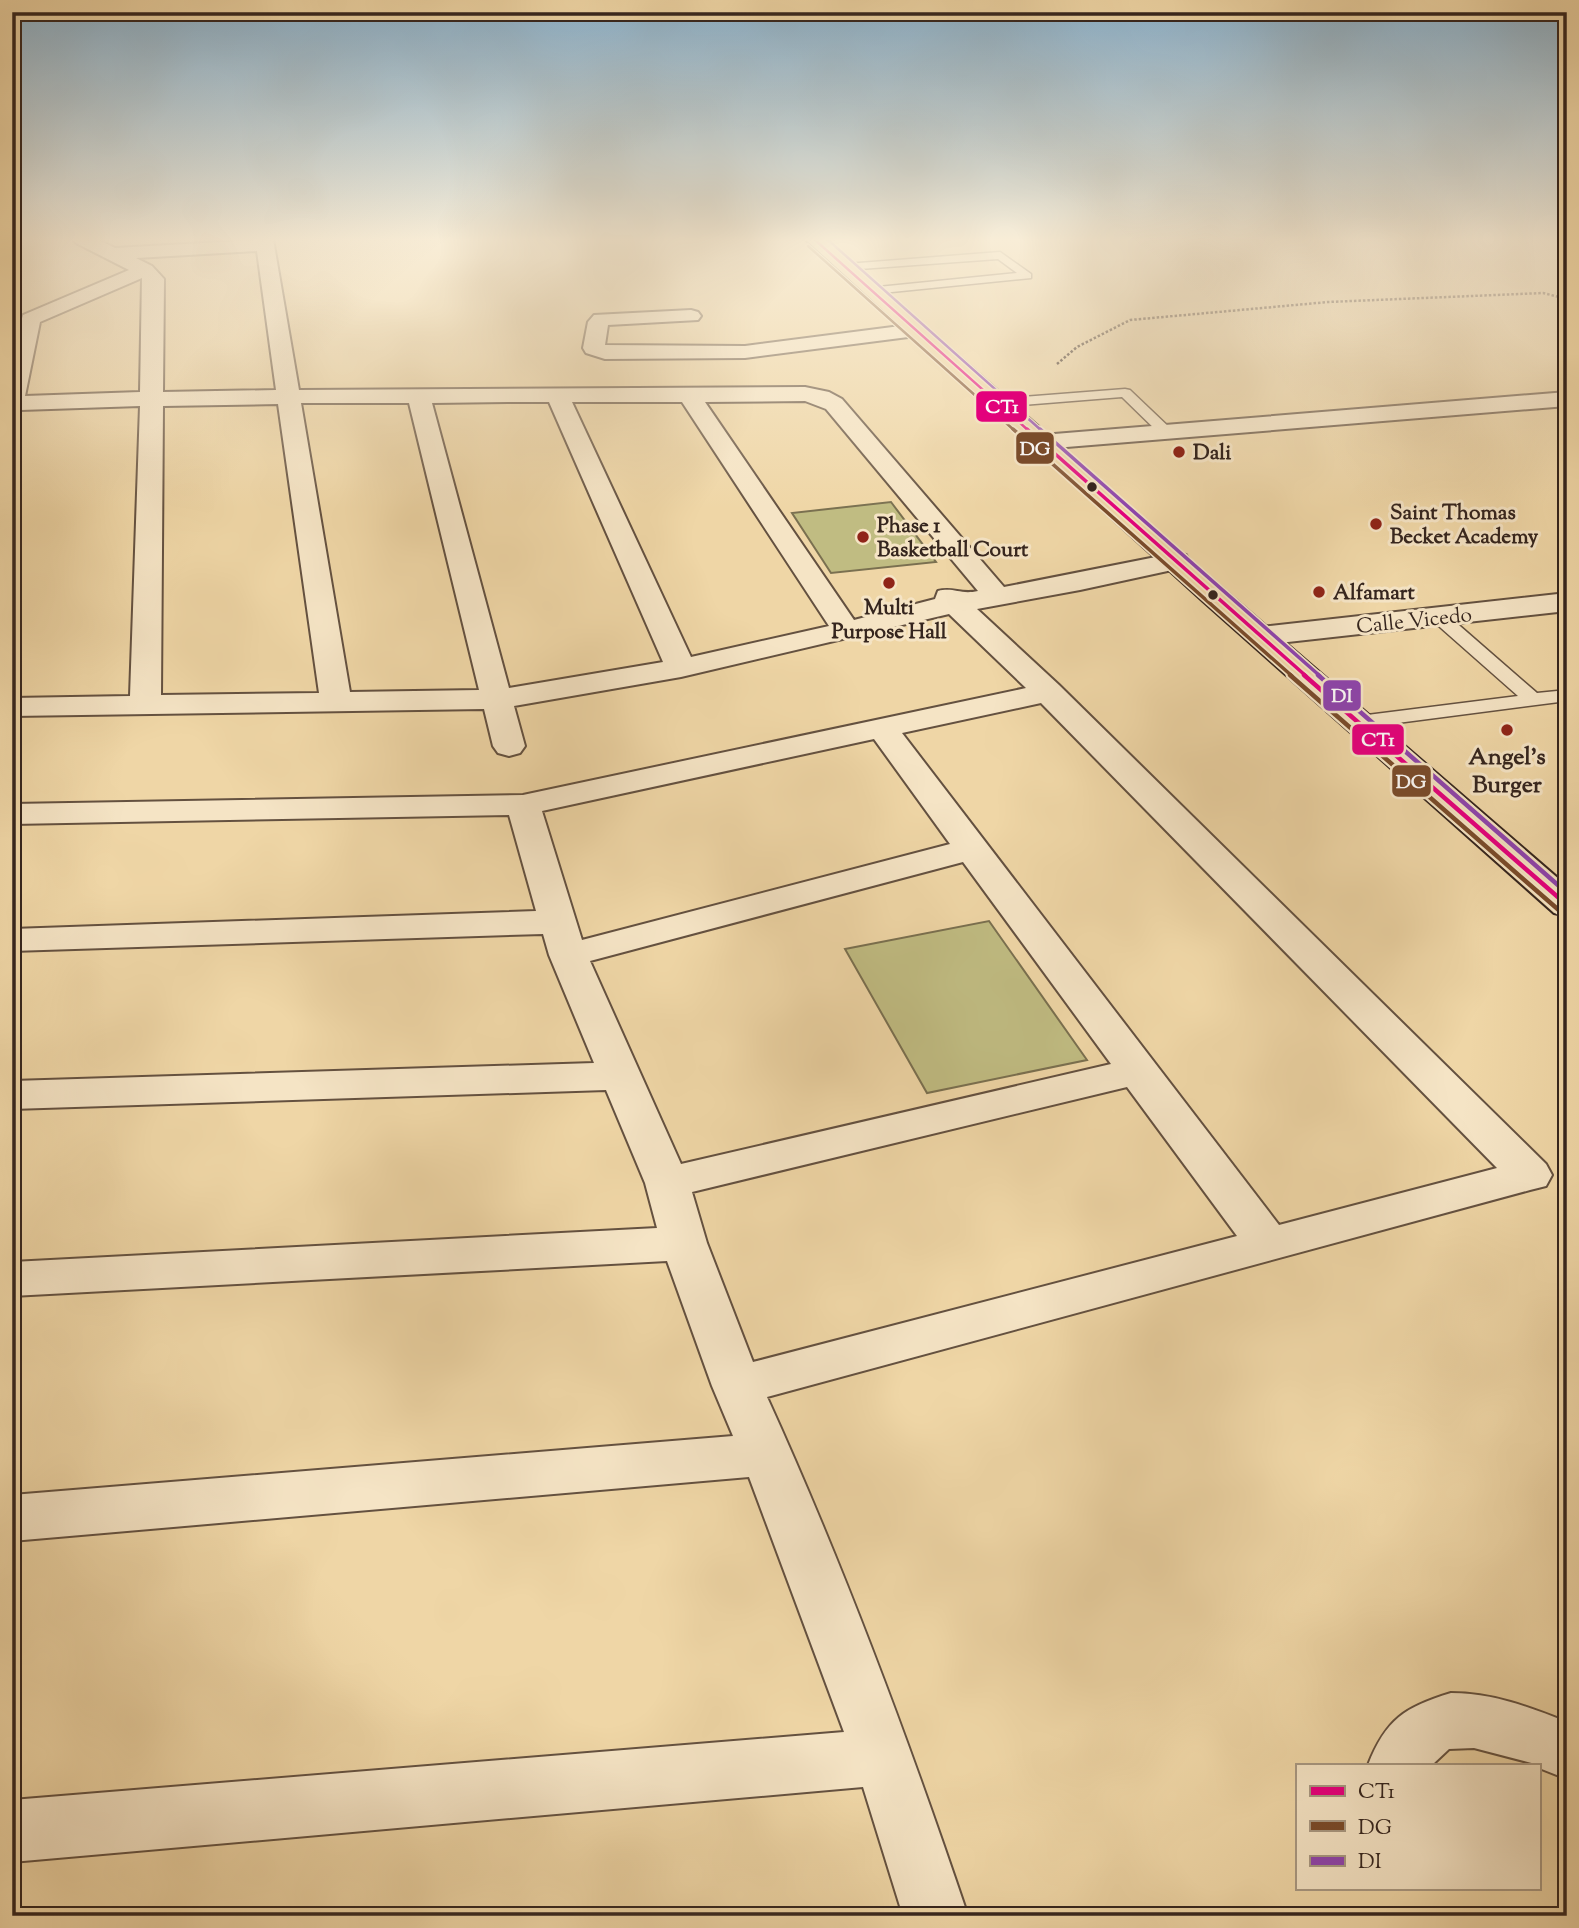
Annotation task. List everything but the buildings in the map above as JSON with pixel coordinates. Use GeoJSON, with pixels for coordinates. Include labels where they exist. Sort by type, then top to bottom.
{"type":"FeatureCollection","features":[{"type":"Feature","properties":{"kind":"main road"},"geometry":{"type":"LineString","coordinates":[[916,330],[1567,905]]}},
{"type":"Feature","properties":{"kind":"street"},"geometry":{"type":"LineString","coordinates":[[28,329],[12,404],[289,396],[805,394],[821,397],[834,404],[961,598],[1048,692],[1530,1175],[737,1386]]}},
{"type":"Feature","properties":{"kind":"street"},"geometry":{"type":"LineString","coordinates":[[145,704],[154,329]]}},
{"type":"Feature","properties":{"kind":"street"},"geometry":{"type":"LineString","coordinates":[[278,329],[336,703]]}},
{"type":"Feature","properties":{"kind":"street"},"geometry":{"type":"LineString","coordinates":[[597,329],[594,348],[605,353],[729,353],[916,330]]}},
{"type":"Feature","properties":{"kind":"street"},"geometry":{"type":"LineString","coordinates":[[690,396],[847,631]]}},
{"type":"Feature","properties":{"kind":"street"},"geometry":{"type":"LineString","coordinates":[[419,397],[509,746]]}},
{"type":"Feature","properties":{"kind":"street"},"geometry":{"type":"LineString","coordinates":[[558,397],[681,668]]}},
{"type":"Feature","properties":{"kind":"street"},"geometry":{"type":"LineString","coordinates":[[1042,442],[1567,399]]}},
{"type":"Feature","properties":{"kind":"street"},"geometry":{"type":"LineString","coordinates":[[12,707],[499,699],[681,668],[847,631],[961,598],[1166,553]]}},
{"type":"Feature","properties":{"kind":"street","name":"Calle Vicedo"},"geometry":{"type":"LineString","coordinates":[[1260,636],[1567,603]]}},
{"type":"Feature","properties":{"kind":"street"},"geometry":{"type":"LineString","coordinates":[[12,814],[523,804],[1048,692]]}},
{"type":"Feature","properties":{"kind":"street"},"geometry":{"type":"LineString","coordinates":[[881,727],[1269,1246]]}},
{"type":"Feature","properties":{"kind":"street"},"geometry":{"type":"LineString","coordinates":[[523,804],[562,938],[667,1183],[684,1243],[737,1386],[767,1454],[884,1757],[936,1916]]}},
{"type":"Feature","properties":{"kind":"street"},"geometry":{"type":"LineString","coordinates":[[12,940],[562,938],[971,849]]}},
{"type":"Feature","properties":{"kind":"street"},"geometry":{"type":"LineString","coordinates":[[667,1183],[1136,1071]]}},
{"type":"Feature","properties":{"kind":"street"},"geometry":{"type":"LineString","coordinates":[[12,1095],[619,1076]]}},
{"type":"Feature","properties":{"kind":"street"},"geometry":{"type":"LineString","coordinates":[[12,1279],[684,1243]]}},
{"type":"Feature","properties":{"kind":"street"},"geometry":{"type":"LineString","coordinates":[[12,1518],[767,1454]]}},
{"type":"Feature","properties":{"kind":"street"},"geometry":{"type":"LineString","coordinates":[[1398,1764],[1406,1748],[1424,1730],[1448,1720],[1480,1720],[1515,1730],[1567,1751]]}},
{"type":"Feature","properties":{"kind":"street"},"geometry":{"type":"LineString","coordinates":[[12,1831],[884,1757]]}},
{"type":"Feature","properties":{"kind":"lane"},"geometry":{"type":"LineString","coordinates":[[996,401],[1125,393],[1166,432]]}},
{"type":"Feature","properties":{"kind":"lane"},"geometry":{"type":"LineString","coordinates":[[1439,617],[1533,699]]}},
{"type":"Feature","properties":{"kind":"lane"},"geometry":{"type":"LineString","coordinates":[[1359,722],[1567,695]]}},
{"type":"Feature","properties":{"kind":"path"},"geometry":{"type":"LineString","coordinates":[[996,401],[1034,385],[1077,347],[1112,329]]}},
{"type":"Feature","properties":{"kind":"shaded area","name":"Phase 1 Basketball Court"},"geometry":{"type":"Polygon","coordinates":[[[891,502],[936,562],[831,573],[792,513],[891,502]]]}},
{"type":"Feature","properties":{"kind":"shaded area"},"geometry":{"type":"Polygon","coordinates":[[[989,921],[1087,1060],[927,1093],[845,949],[989,921]]]}},
{"type":"Feature","properties":{"kind":"transit line","name":"DG"},"geometry":{"type":"LineString","coordinates":[[901,329],[1561,912]]}},
{"type":"Feature","properties":{"kind":"transit line","name":"CT1"},"geometry":{"type":"LineString","coordinates":[[915,329],[1567,905]]}},
{"type":"Feature","properties":{"kind":"transit line","name":"DI"},"geometry":{"type":"LineString","coordinates":[[928,329],[1567,893]]}},
{"type":"Feature","properties":{"kind":"place","name":"Dali"},"geometry":{"type":"Point","coordinates":[1179,452]}},
{"type":"Feature","properties":{"kind":"place","name":"Saint Thomas Becket Academy"},"geometry":{"type":"Point","coordinates":[1376,524]}},
{"type":"Feature","properties":{"kind":"place","name":"Phase 1 Basketball Court"},"geometry":{"type":"Point","coordinates":[863,537]}},
{"type":"Feature","properties":{"kind":"place","name":"Multi Purpose Hall"},"geometry":{"type":"Point","coordinates":[889,583]}},
{"type":"Feature","properties":{"kind":"place","name":"Alfamart"},"geometry":{"type":"Point","coordinates":[1319,592]}},
{"type":"Feature","properties":{"kind":"place","name":"Angel's Burger"},"geometry":{"type":"Point","coordinates":[1507,730]}}]}
